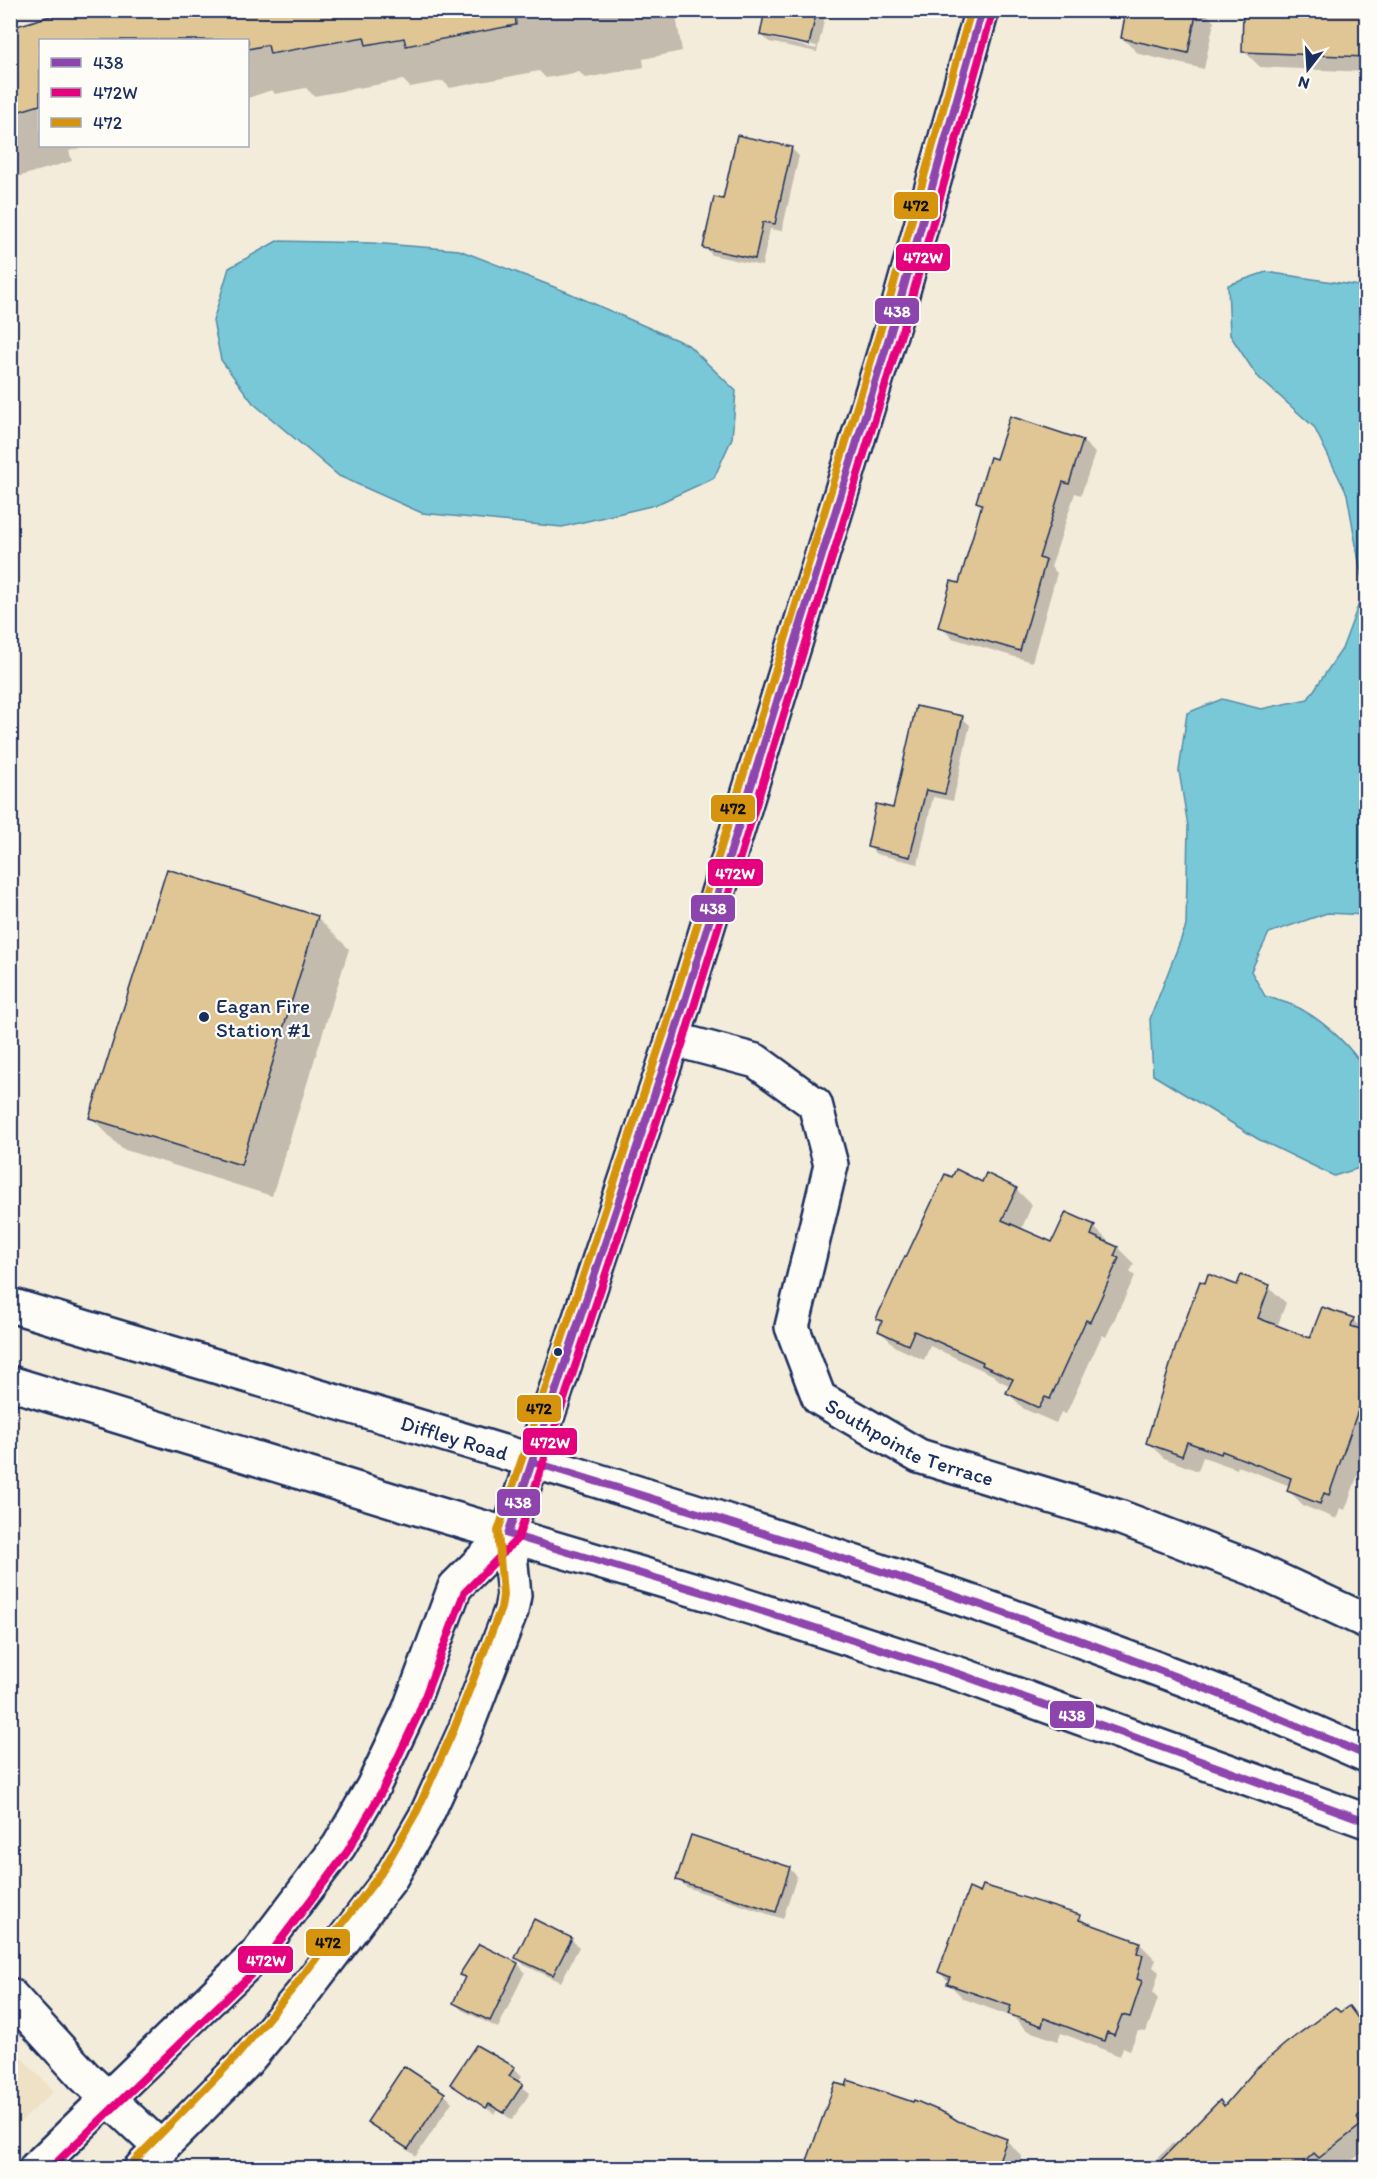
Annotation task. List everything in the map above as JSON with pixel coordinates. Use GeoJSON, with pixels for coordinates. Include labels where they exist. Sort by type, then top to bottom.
{"type":"FeatureCollection","features":[{"type":"Feature","properties":{"kind":"street"},"geometry":{"type":"LineString","coordinates":[[10,1995],[108,2099],[152,2159],[243,2065],[303,1993],[390,1879],[426,1816],[464,1733],[511,1611],[514,1595],[508,1534],[674,1039],[896,315],[982,10]]}},
{"type":"Feature","properties":{"kind":"street","name":"Southpointe Terrace"},"geometry":{"type":"LineString","coordinates":[[674,1039],[756,1061],[815,1104],[831,1165],[792,1328],[819,1398],[919,1456],[1119,1517],[1252,1568],[1366,1621]]}},
{"type":"Feature","properties":{"kind":"street","name":"Diffley Road"},"geometry":{"type":"LineString","coordinates":[[10,1305],[738,1525],[1000,1611],[1245,1703],[1366,1755]]}},
{"type":"Feature","properties":{"kind":"street"},"geometry":{"type":"LineString","coordinates":[[10,1383],[424,1510],[712,1595],[1086,1718],[1366,1821]]}},
{"type":"Feature","properties":{"kind":"street"},"geometry":{"type":"LineString","coordinates":[[36,2169],[256,1955],[339,1846],[373,1787],[409,1711],[455,1587],[508,1534]]}},
{"type":"Feature","properties":{"kind":"shaded area"},"geometry":{"type":"Polygon","coordinates":[[[11,2047],[54,2091],[11,2131],[11,2047]]]}},
{"type":"Feature","properties":{"kind":"water"},"geometry":{"type":"Polygon","coordinates":[[[277,241],[372,243],[459,250],[567,292],[688,345],[736,391],[732,438],[714,478],[655,505],[562,527],[422,513],[339,476],[253,403],[221,360],[213,321],[229,268],[277,241]]]}},
{"type":"Feature","properties":{"kind":"water"},"geometry":{"type":"Polygon","coordinates":[[[1266,272],[1366,287],[1366,915],[1327,913],[1269,933],[1251,971],[1265,996],[1297,1007],[1320,1021],[1338,1036],[1366,1072],[1366,1166],[1334,1176],[1258,1139],[1153,1075],[1150,1019],[1186,926],[1188,826],[1179,771],[1187,713],[1222,699],[1261,709],[1308,699],[1342,649],[1364,590],[1347,494],[1314,427],[1257,376],[1230,335],[1228,285],[1266,272]]]}},
{"type":"Feature","properties":{"kind":"building"},"geometry":{"type":"Polygon","coordinates":[[[70,10],[515,10],[516,25],[406,46],[404,38],[366,45],[364,37],[270,54],[268,45],[249,49],[249,39],[39,39],[39,105],[10,114],[10,28],[70,10]]]}},
{"type":"Feature","properties":{"kind":"building"},"geometry":{"type":"Polygon","coordinates":[[[765,10],[817,10],[809,45],[760,35],[765,10]]]}},
{"type":"Feature","properties":{"kind":"building"},"geometry":{"type":"Polygon","coordinates":[[[1126,10],[1197,10],[1188,53],[1121,38],[1126,10]]]}},
{"type":"Feature","properties":{"kind":"building"},"geometry":{"type":"Polygon","coordinates":[[[1243,10],[1366,10],[1366,57],[1242,52],[1243,10]]]}},
{"type":"Feature","properties":{"kind":"building"},"geometry":{"type":"Polygon","coordinates":[[[737,135],[792,147],[775,224],[763,222],[755,259],[703,248],[714,197],[723,199],[737,135]]]}},
{"type":"Feature","properties":{"kind":"building"},"geometry":{"type":"Polygon","coordinates":[[[1010,416],[1083,440],[1069,484],[1063,482],[1039,558],[1046,560],[1020,651],[938,627],[951,581],[959,583],[982,504],[976,502],[990,457],[996,459],[1010,416]]]}},
{"type":"Feature","properties":{"kind":"building"},"geometry":{"type":"Polygon","coordinates":[[[916,706],[963,716],[945,794],[926,790],[910,857],[867,847],[876,804],[893,808],[916,706]]]}},
{"type":"Feature","properties":{"kind":"building","name":"Eagan Fire Station #1"},"geometry":{"type":"Polygon","coordinates":[[[167,869],[318,916],[241,1165],[89,1118],[167,869]]]}},
{"type":"Feature","properties":{"kind":"building"},"geometry":{"type":"Polygon","coordinates":[[[956,1169],[982,1182],[986,1173],[1017,1188],[1002,1220],[1052,1242],[1066,1212],[1095,1225],[1091,1235],[1118,1247],[1114,1256],[1119,1258],[1090,1322],[1086,1320],[1050,1399],[1045,1397],[1039,1408],[1006,1393],[1013,1379],[982,1365],[983,1362],[914,1331],[908,1345],[878,1331],[882,1321],[876,1319],[905,1256],[945,1174],[952,1177],[956,1169]]]}},
{"type":"Feature","properties":{"kind":"building"},"geometry":{"type":"Polygon","coordinates":[[[1208,1274],[1237,1285],[1241,1275],[1270,1285],[1258,1318],[1310,1338],[1322,1307],[1354,1318],[1351,1326],[1366,1331],[1366,1387],[1329,1495],[1324,1493],[1320,1504],[1287,1491],[1291,1478],[1222,1451],[1221,1454],[1187,1442],[1182,1456],[1146,1443],[1175,1349],[1200,1281],[1205,1283],[1208,1274]]]}},
{"type":"Feature","properties":{"kind":"building"},"geometry":{"type":"Polygon","coordinates":[[[691,1835],[790,1867],[776,1912],[676,1880],[691,1835]]]}},
{"type":"Feature","properties":{"kind":"building"},"geometry":{"type":"Polygon","coordinates":[[[983,1885],[1080,1915],[1079,1920],[1140,1942],[1137,1953],[1143,1955],[1137,1979],[1142,1981],[1130,2017],[1122,2015],[1114,2035],[1107,2032],[1104,2041],[1044,2018],[1042,2026],[1008,2014],[1011,2006],[947,1984],[950,1977],[938,1972],[969,1888],[980,1893],[983,1885]]]}},
{"type":"Feature","properties":{"kind":"building"},"geometry":{"type":"Polygon","coordinates":[[[534,1919],[572,1938],[553,1975],[515,1958],[534,1919]]]}},
{"type":"Feature","properties":{"kind":"building"},"geometry":{"type":"Polygon","coordinates":[[[479,1944],[518,1963],[490,2021],[453,2003],[465,1977],[459,1975],[479,1944]]]}},
{"type":"Feature","properties":{"kind":"building"},"geometry":{"type":"Polygon","coordinates":[[[1349,2006],[1366,2029],[1366,2110],[1357,2118],[1361,2125],[1319,2158],[1314,2153],[1297,2169],[1152,2169],[1220,2100],[1224,2106],[1256,2069],[1285,2044],[1335,2007],[1340,2012],[1349,2006]]]}},
{"type":"Feature","properties":{"kind":"building"},"geometry":{"type":"Polygon","coordinates":[[[476,2045],[515,2067],[509,2076],[523,2084],[504,2113],[489,2104],[486,2108],[450,2084],[476,2045]]]}},
{"type":"Feature","properties":{"kind":"building"},"geometry":{"type":"Polygon","coordinates":[[[404,2066],[445,2093],[408,2149],[367,2122],[404,2066]]]}},
{"type":"Feature","properties":{"kind":"building"},"geometry":{"type":"Polygon","coordinates":[[[848,2080],[913,2102],[914,2100],[958,2121],[1007,2139],[996,2169],[804,2169],[835,2083],[846,2086],[848,2080]]]}},
{"type":"Feature","properties":{"kind":"transit line","name":"472"},"geometry":{"type":"LineString","coordinates":[[134,2161],[235,2058],[295,1986],[381,1873],[417,1811],[454,1729],[501,1608],[503,1595],[498,1531],[663,1036],[886,312],[971,10]]}},
{"type":"Feature","properties":{"kind":"transit line","name":"438"},"geometry":{"type":"LineString","coordinates":[[982,10],[896,315],[673,1039],[508,1534],[712,1595],[962,1675],[1366,1821]]}},
{"type":"Feature","properties":{"kind":"transit line","name":"472W"},"geometry":{"type":"LineString","coordinates":[[51,2168],[264,1962],[347,1852],[382,1791],[418,1715],[464,1593],[518,1538],[683,1042],[906,318],[992,13]]}},
{"type":"Feature","properties":{"kind":"transit line","name":"438"},"geometry":{"type":"LineString","coordinates":[[533,1462],[791,1542],[982,1606],[1167,1673],[1366,1755]]}},
{"type":"Feature","properties":{"kind":"place","name":"Eagan Fire Station #1"},"geometry":{"type":"Point","coordinates":[204,1017]}}]}
